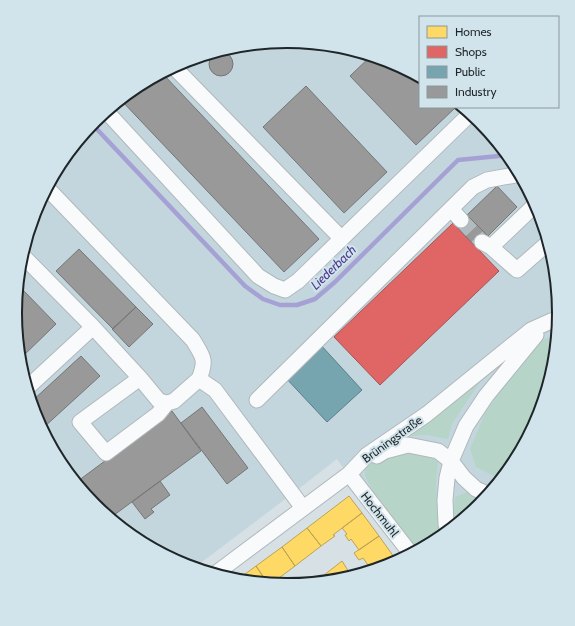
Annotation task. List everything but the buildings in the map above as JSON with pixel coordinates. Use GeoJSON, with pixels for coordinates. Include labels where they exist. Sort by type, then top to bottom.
{"type":"FeatureCollection","features":[{"type":"Feature","properties":{"kind":"street"},"geometry":{"type":"LineString","coordinates":[[179,71],[341,238]]}},
{"type":"Feature","properties":{"kind":"street"},"geometry":{"type":"LineString","coordinates":[[110,115],[258,276],[274,286],[285,290],[298,281],[467,117]]}},
{"type":"Feature","properties":{"kind":"street"},"geometry":{"type":"LineString","coordinates":[[257,400],[473,187],[487,180],[514,175]]}},
{"type":"Feature","properties":{"kind":"street"},"geometry":{"type":"LineString","coordinates":[[27,260],[93,327],[160,401],[167,403],[174,401],[199,379],[204,368],[203,357],[193,340],[51,192]]}},
{"type":"Feature","properties":{"kind":"street"},"geometry":{"type":"LineString","coordinates":[[531,208],[487,244],[517,270],[544,246]]}},
{"type":"Feature","properties":{"kind":"street"},"geometry":{"type":"LineString","coordinates":[[450,209],[461,220]]}},
{"type":"Feature","properties":{"kind":"street","name":"Brüningstraße"},"geometry":{"type":"LineString","coordinates":[[224,570],[349,474],[367,455],[428,414],[531,330],[553,320]]}},
{"type":"Feature","properties":{"kind":"street"},"geometry":{"type":"LineString","coordinates":[[446,526],[445,500],[447,478],[451,460],[466,426],[486,396],[532,338],[552,322]]}},
{"type":"Feature","properties":{"kind":"street"},"geometry":{"type":"LineString","coordinates":[[32,384],[93,327]]}},
{"type":"Feature","properties":{"kind":"street"},"geometry":{"type":"LineString","coordinates":[[140,378],[80,422],[106,453],[158,414],[167,403]]}},
{"type":"Feature","properties":{"kind":"street"},"geometry":{"type":"LineString","coordinates":[[199,379],[215,390],[303,508]]}},
{"type":"Feature","properties":{"kind":"street"},"geometry":{"type":"LineString","coordinates":[[349,474],[385,451],[408,445],[438,451],[451,460],[464,478],[476,489],[483,492]]}},
{"type":"Feature","properties":{"kind":"street","name":"Hochmuhl"},"geometry":{"type":"LineString","coordinates":[[349,474],[408,550]]}},
{"type":"Feature","properties":{"kind":"shaded area"},"geometry":{"type":"Polygon","coordinates":[[[270,48],[305,48],[322,50],[373,62],[399,72],[419,105],[419,108],[457,108],[463,113],[487,138],[508,165],[533,211],[548,261],[551,278],[553,313],[551,348],[548,365],[539,398],[526,430],[508,461],[487,488],[463,513],[435,534],[402,552],[337,459],[200,563],[170,551],[140,534],[112,513],[88,488],[67,461],[49,430],[36,398],[27,365],[24,348],[22,313],[24,278],[27,261],[42,211],[67,165],[100,125],[112,113],[140,92],[170,75],[219,57],[270,48]]]}},
{"type":"Feature","properties":{"kind":"green space"},"geometry":{"type":"Polygon","coordinates":[[[552,336],[548,365],[539,398],[526,430],[508,461],[496,477],[476,467],[470,449],[485,413],[519,366],[541,341],[552,336]]]}},
{"type":"Feature","properties":{"kind":"green space"},"geometry":{"type":"Polygon","coordinates":[[[481,378],[452,424],[448,439],[427,435],[408,436],[481,378]]]}},
{"type":"Feature","properties":{"kind":"green space"},"geometry":{"type":"Polygon","coordinates":[[[407,449],[422,453],[438,461],[436,484],[439,531],[416,545],[412,544],[374,493],[365,476],[365,468],[379,457],[407,449]]]}},
{"type":"Feature","properties":{"kind":"green space"},"geometry":{"type":"Polygon","coordinates":[[[470,491],[481,494],[455,519],[455,497],[470,491]]]}},
{"type":"Feature","properties":{"kind":"waterway","name":"Liederbach"},"geometry":{"type":"LineString","coordinates":[[97,129],[245,286],[263,299],[280,305],[297,305],[315,299],[335,282],[458,160],[501,156]]}},
{"type":"Feature","properties":{"kind":"tunnel"},"geometry":{"type":"LineString","coordinates":[[461,220],[482,242]]}}]}
